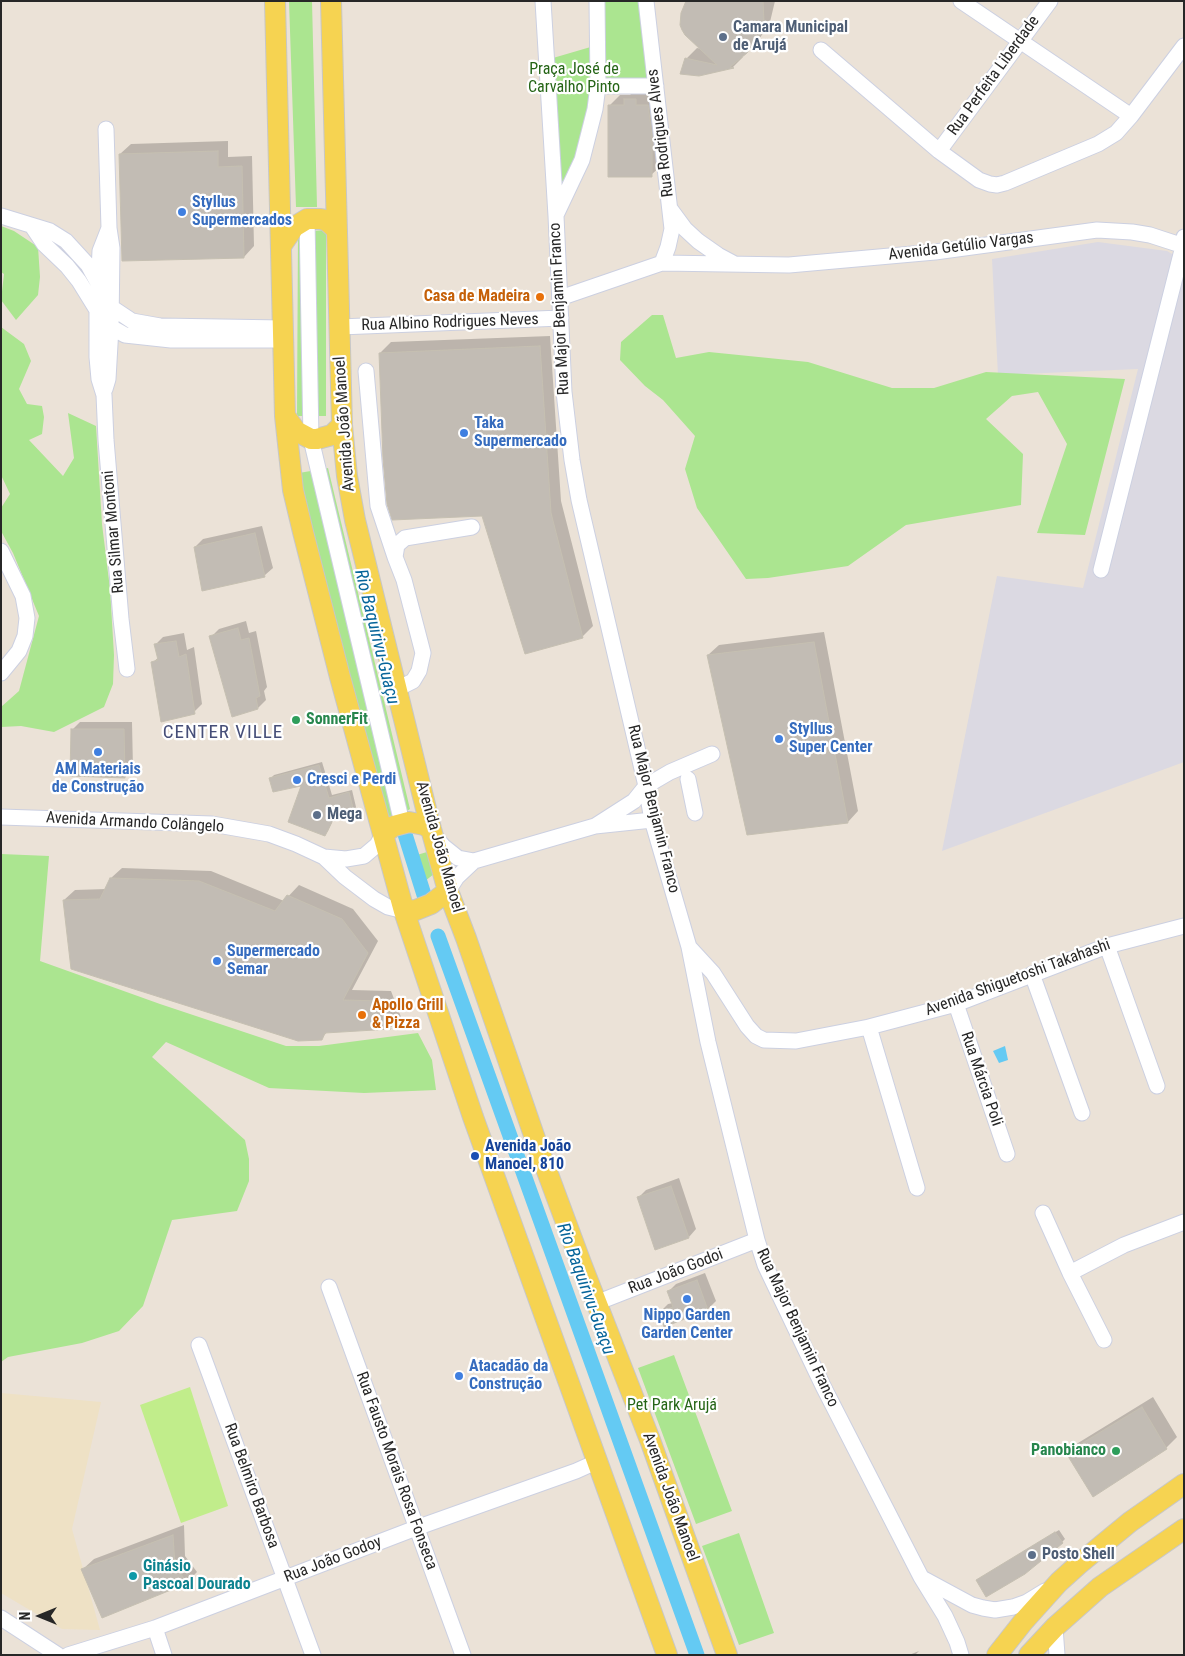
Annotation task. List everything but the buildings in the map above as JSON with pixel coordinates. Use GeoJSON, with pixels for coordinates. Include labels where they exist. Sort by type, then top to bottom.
{"type":"FeatureCollection","features":[{"type":"Feature","properties":{"kind":"main road"},"geometry":{"type":"LineString","coordinates":[[275,1],[285,416],[293,490],[404,912],[473,1117],[667,1655]]}},
{"type":"Feature","properties":{"kind":"main road","name":"Avenida João Manoel"},"geometry":{"type":"LineString","coordinates":[[331,1],[342,425],[353,512],[448,891],[538,1147],[596,1303],[650,1440],[727,1655]]}},
{"type":"Feature","properties":{"kind":"main road"},"geometry":{"type":"LineString","coordinates":[[281,246],[294,227],[307,219],[328,221],[337,230]]}},
{"type":"Feature","properties":{"kind":"main road"},"geometry":{"type":"LineString","coordinates":[[285,416],[296,431],[311,439],[332,435],[342,425]]}},
{"type":"Feature","properties":{"kind":"main road"},"geometry":{"type":"LineString","coordinates":[[383,834],[402,823],[416,823],[431,829]]}},
{"type":"Feature","properties":{"kind":"main road"},"geometry":{"type":"LineString","coordinates":[[404,912],[424,908],[438,900],[448,891]]}},
{"type":"Feature","properties":{"kind":"main road"},"geometry":{"type":"LineString","coordinates":[[997,1655],[1023,1622],[1059,1582],[1130,1522],[1184,1484]]}},
{"type":"Feature","properties":{"kind":"main road"},"geometry":{"type":"LineString","coordinates":[[1029,1655],[1055,1627],[1100,1587],[1184,1529]]}},
{"type":"Feature","properties":{"kind":"street","name":"Rua Major Benjamin Franco"},"geometry":{"type":"LineString","coordinates":[[543,1],[564,392],[572,460],[579,500],[646,786],[652,820],[689,947],[708,1042],[756,1240],[765,1265],[823,1386],[921,1577],[946,1616],[957,1642],[960,1655]]}},
{"type":"Feature","properties":{"kind":"street"},"geometry":{"type":"LineString","coordinates":[[556,216],[582,160],[590,132],[598,86],[597,1]]}},
{"type":"Feature","properties":{"kind":"street","name":"Rua Rodrigues Alves"},"geometry":{"type":"LineString","coordinates":[[646,1],[672,229],[662,263]]}},
{"type":"Feature","properties":{"kind":"street"},"geometry":{"type":"LineString","coordinates":[[961,1],[1131,116]]}},
{"type":"Feature","properties":{"kind":"street","name":"Rua Perfeita Liberdade"},"geometry":{"type":"LineString","coordinates":[[939,151],[1050,1]]}},
{"type":"Feature","properties":{"kind":"street"},"geometry":{"type":"LineString","coordinates":[[821,50],[939,151],[979,180],[997,185],[1005,184],[1098,144],[1116,133],[1184,46]]}},
{"type":"Feature","properties":{"kind":"street"},"geometry":{"type":"LineString","coordinates":[[598,86],[656,86]]}},
{"type":"Feature","properties":{"kind":"street"},"geometry":{"type":"LineString","coordinates":[[104,308],[112,248],[109,228],[106,130]]}},
{"type":"Feature","properties":{"kind":"street"},"geometry":{"type":"LineString","coordinates":[[670,209],[685,229],[698,241],[736,265]]}},
{"type":"Feature","properties":{"kind":"street"},"geometry":{"type":"LineString","coordinates":[[1,216],[50,231],[72,247],[88,265],[98,282]]}},
{"type":"Feature","properties":{"kind":"street"},"geometry":{"type":"LineString","coordinates":[[307,219],[311,439],[402,823]]}},
{"type":"Feature","properties":{"kind":"street"},"geometry":{"type":"LineString","coordinates":[[32,226],[44,244],[67,266],[78,281],[104,308],[132,321],[160,326],[283,334]]}},
{"type":"Feature","properties":{"kind":"street"},"geometry":{"type":"LineString","coordinates":[[104,308],[98,282],[100,251],[109,228]]}},
{"type":"Feature","properties":{"kind":"street","name":"Avenida Getúlio Vargas"},"geometry":{"type":"LineString","coordinates":[[560,298],[662,263],[698,262],[736,265],[789,265],[935,252],[1097,230],[1150,235],[1184,246]]}},
{"type":"Feature","properties":{"kind":"street"},"geometry":{"type":"LineString","coordinates":[[1101,570],[1184,246],[1184,237]]}},
{"type":"Feature","properties":{"kind":"street"},"geometry":{"type":"LineString","coordinates":[[72,247],[90,248],[102,244]]}},
{"type":"Feature","properties":{"kind":"street","name":"Rua Silmar Montoni"},"geometry":{"type":"LineString","coordinates":[[104,308],[111,327],[108,379],[104,395]]}},
{"type":"Feature","properties":{"kind":"street","name":"Rua Silmar Montoni"},"geometry":{"type":"LineString","coordinates":[[104,308],[98,372],[104,395],[106,440],[127,669]]}},
{"type":"Feature","properties":{"kind":"street","name":"Rua Albino Rodrigues Neves"},"geometry":{"type":"LineString","coordinates":[[340,327],[561,318]]}},
{"type":"Feature","properties":{"kind":"street"},"geometry":{"type":"LineString","coordinates":[[111,327],[125,334],[171,340],[283,334]]}},
{"type":"Feature","properties":{"kind":"street"},"geometry":{"type":"LineString","coordinates":[[366,371],[378,506],[404,580],[423,654],[419,671],[413,681],[397,689]]}},
{"type":"Feature","properties":{"kind":"street"},"geometry":{"type":"LineString","coordinates":[[395,557],[397,545],[405,538],[472,527]]}},
{"type":"Feature","properties":{"kind":"street"},"geometry":{"type":"LineString","coordinates":[[1,551],[23,596],[27,618],[25,636],[19,651],[1,673]]}},
{"type":"Feature","properties":{"kind":"street"},"geometry":{"type":"LineString","coordinates":[[595,826],[634,801],[646,786],[678,767],[712,754]]}},
{"type":"Feature","properties":{"kind":"street"},"geometry":{"type":"LineString","coordinates":[[688,779],[695,813]]}},
{"type":"Feature","properties":{"kind":"street","name":"Avenida Armando Colângelo"},"geometry":{"type":"LineString","coordinates":[[1,817],[212,824],[269,834],[324,857]]}},
{"type":"Feature","properties":{"kind":"street"},"geometry":{"type":"LineString","coordinates":[[431,829],[437,840],[458,858],[474,860],[595,826],[652,820]]}},
{"type":"Feature","properties":{"kind":"street"},"geometry":{"type":"LineString","coordinates":[[324,857],[346,859],[364,856],[377,845],[383,834]]}},
{"type":"Feature","properties":{"kind":"street"},"geometry":{"type":"LineString","coordinates":[[324,857],[345,877],[374,899],[388,907],[404,912]]}},
{"type":"Feature","properties":{"kind":"street"},"geometry":{"type":"LineString","coordinates":[[448,891],[457,877],[474,860]]}},
{"type":"Feature","properties":{"kind":"street","name":"Avenida Shiguetoshi Takahashi"},"geometry":{"type":"LineString","coordinates":[[689,947],[713,973],[747,1026],[756,1036],[764,1040],[796,1040],[869,1027],[956,1004],[1107,946],[1184,926]]}},
{"type":"Feature","properties":{"kind":"street"},"geometry":{"type":"LineString","coordinates":[[1107,946],[1157,1086]]}},
{"type":"Feature","properties":{"kind":"street"},"geometry":{"type":"LineString","coordinates":[[1032,974],[1082,1113]]}},
{"type":"Feature","properties":{"kind":"street","name":"Rua Márcia Poli"},"geometry":{"type":"LineString","coordinates":[[956,1004],[1007,1154]]}},
{"type":"Feature","properties":{"kind":"street"},"geometry":{"type":"LineString","coordinates":[[869,1027],[916,1188]]}},
{"type":"Feature","properties":{"kind":"street"},"geometry":{"type":"LineString","coordinates":[[1043,1213],[1070,1273],[1104,1340]]}},
{"type":"Feature","properties":{"kind":"street"},"geometry":{"type":"LineString","coordinates":[[1070,1273],[1124,1245],[1184,1222]]}},
{"type":"Feature","properties":{"kind":"street","name":"Rua João Godoi"},"geometry":{"type":"LineString","coordinates":[[596,1303],[756,1240]]}},
{"type":"Feature","properties":{"kind":"street","name":"Rua Fausto Morais Rosa Fonseca"},"geometry":{"type":"LineString","coordinates":[[329,1287],[463,1655]]}},
{"type":"Feature","properties":{"kind":"street","name":"Rua Belmiro Barbosa"},"geometry":{"type":"LineString","coordinates":[[200,1345],[313,1655]]}},
{"type":"Feature","properties":{"kind":"street","name":"Rua João Godoy"},"geometry":{"type":"LineString","coordinates":[[68,1655],[154,1628],[596,1462]]}},
{"type":"Feature","properties":{"kind":"street"},"geometry":{"type":"LineString","coordinates":[[921,1577],[972,1605],[995,1610],[1027,1602],[1059,1582]]}},
{"type":"Feature","properties":{"kind":"street"},"geometry":{"type":"LineString","coordinates":[[1,1618],[58,1655]]}},
{"type":"Feature","properties":{"kind":"street"},"geometry":{"type":"LineString","coordinates":[[1055,1627],[1057,1655]]}},
{"type":"Feature","properties":{"kind":"street"},"geometry":{"type":"LineString","coordinates":[[154,1628],[164,1655]]}},
{"type":"Feature","properties":{"kind":"shaded area"},"geometry":{"type":"Polygon","coordinates":[[[1098,242],[1167,251],[1184,261],[1184,762],[942,851],[997,576],[1083,588],[1138,369],[998,375],[992,259],[1098,242]]]}},
{"type":"Feature","properties":{"kind":"shaded area"},"geometry":{"type":"Polygon","coordinates":[[[1,1393],[101,1402],[72,1529],[100,1630],[62,1629],[1,1593],[1,1393]]]}},
{"type":"Feature","properties":{"kind":"green space"},"geometry":{"type":"Polygon","coordinates":[[[289,1],[312,1],[317,207],[296,207],[289,1]]]}},
{"type":"Feature","properties":{"kind":"green space"},"geometry":{"type":"Polygon","coordinates":[[[602,1],[640,1],[649,83],[604,82],[602,1]]]}},
{"type":"Feature","properties":{"kind":"green space","name":"Praça José de Carvalho Pinto"},"geometry":{"type":"Polygon","coordinates":[[[594,46],[595,81],[585,140],[560,192],[553,58],[594,46]]]}},
{"type":"Feature","properties":{"kind":"green space"},"geometry":{"type":"Polygon","coordinates":[[[1,226],[14,231],[38,247],[40,277],[38,295],[16,320],[1,300],[4,274],[1,272],[1,226]]]}},
{"type":"Feature","properties":{"kind":"green space"},"geometry":{"type":"Polygon","coordinates":[[[326,230],[326,416],[297,416],[298,232],[326,230]]]}},
{"type":"Feature","properties":{"kind":"green space"},"geometry":{"type":"Polygon","coordinates":[[[652,315],[663,315],[676,358],[709,352],[808,362],[892,388],[934,388],[986,372],[1125,379],[1085,535],[1037,533],[1067,444],[1038,392],[1012,396],[986,419],[1023,454],[1021,505],[906,525],[848,566],[768,578],[746,579],[697,508],[685,469],[695,436],[663,400],[645,386],[620,360],[621,342],[652,315]]]}},
{"type":"Feature","properties":{"kind":"green space"},"geometry":{"type":"Polygon","coordinates":[[[1,327],[24,344],[31,361],[19,389],[27,404],[42,406],[44,417],[42,434],[29,440],[63,476],[74,458],[68,413],[96,426],[102,524],[110,589],[114,655],[113,684],[104,707],[54,732],[21,726],[1,727],[1,707],[19,691],[39,616],[13,553],[1,531],[1,508],[10,494],[1,475],[1,327]]]}},
{"type":"Feature","properties":{"kind":"green space"},"geometry":{"type":"Polygon","coordinates":[[[328,468],[410,809],[397,817],[383,815],[343,669],[299,473],[328,468]]]}},
{"type":"Feature","properties":{"kind":"green space"},"geometry":{"type":"Polygon","coordinates":[[[427,852],[434,874],[425,881],[415,879],[410,857],[427,852]]]}},
{"type":"Feature","properties":{"kind":"green space"},"geometry":{"type":"Polygon","coordinates":[[[1,854],[49,856],[40,961],[286,1046],[319,1046],[418,1033],[432,1060],[436,1090],[364,1093],[269,1088],[166,1042],[152,1057],[245,1140],[249,1159],[249,1181],[237,1211],[172,1220],[143,1306],[119,1331],[82,1343],[8,1357],[1,1362],[1,854]]]}},
{"type":"Feature","properties":{"kind":"green space","name":"Pet Park Arujá"},"geometry":{"type":"Polygon","coordinates":[[[674,1355],[732,1511],[696,1524],[638,1368],[674,1355]]]}},
{"type":"Feature","properties":{"kind":"green space"},"geometry":{"type":"Polygon","coordinates":[[[190,1387],[228,1506],[181,1523],[140,1405],[190,1387]]]}},
{"type":"Feature","properties":{"kind":"green space"},"geometry":{"type":"Polygon","coordinates":[[[739,1533],[774,1633],[739,1645],[702,1546],[739,1533]]]}},
{"type":"Feature","properties":{"kind":"water"},"geometry":{"type":"Polygon","coordinates":[[[1005,1046],[1008,1060],[999,1063],[993,1051],[1005,1046]]]}},
{"type":"Feature","properties":{"kind":"waterway","name":"Rio Baquirivu-Guaçu"},"geometry":{"type":"LineString","coordinates":[[404,831],[425,898]]}},
{"type":"Feature","properties":{"kind":"waterway","name":"Rio Baquirivu-Guaçu"},"geometry":{"type":"LineString","coordinates":[[438,936],[697,1655]]}},
{"type":"Feature","properties":{"kind":"place","name":"Camara Municipal de Arujá"},"geometry":{"type":"Point","coordinates":[723,37]}},
{"type":"Feature","properties":{"kind":"place","name":"Styllus Supermercados"},"geometry":{"type":"Point","coordinates":[182,212]}},
{"type":"Feature","properties":{"kind":"place","name":"Casa de Madeira"},"geometry":{"type":"Point","coordinates":[540,297]}},
{"type":"Feature","properties":{"kind":"place","name":"Taka Supermercado"},"geometry":{"type":"Point","coordinates":[464,433]}},
{"type":"Feature","properties":{"kind":"place","name":"SonnerFit"},"geometry":{"type":"Point","coordinates":[296,720]}},
{"type":"Feature","properties":{"kind":"place","name":"Styllus Super Center"},"geometry":{"type":"Point","coordinates":[779,739]}},
{"type":"Feature","properties":{"kind":"place","name":"AM Materiais de Construção"},"geometry":{"type":"Point","coordinates":[98,752]}},
{"type":"Feature","properties":{"kind":"place","name":"Cresci e Perdi"},"geometry":{"type":"Point","coordinates":[297,780]}},
{"type":"Feature","properties":{"kind":"place","name":"Mega"},"geometry":{"type":"Point","coordinates":[317,815]}},
{"type":"Feature","properties":{"kind":"place","name":"Supermercado Semar"},"geometry":{"type":"Point","coordinates":[217,961]}},
{"type":"Feature","properties":{"kind":"place","name":"Apollo Grill & Pizza"},"geometry":{"type":"Point","coordinates":[362,1015]}},
{"type":"Feature","properties":{"kind":"place","name":"Avenida João Manoel, 810"},"geometry":{"type":"Point","coordinates":[475,1156]}},
{"type":"Feature","properties":{"kind":"place","name":"Nippo Garden Garden Center"},"geometry":{"type":"Point","coordinates":[687,1299]}},
{"type":"Feature","properties":{"kind":"place","name":"Atacadão da Construção"},"geometry":{"type":"Point","coordinates":[459,1376]}},
{"type":"Feature","properties":{"kind":"place","name":"Panobianco"},"geometry":{"type":"Point","coordinates":[1116,1451]}},
{"type":"Feature","properties":{"kind":"place","name":"Posto Shell"},"geometry":{"type":"Point","coordinates":[1032,1555]}},
{"type":"Feature","properties":{"kind":"place","name":"Ginásio Pascoal Dourado"},"geometry":{"type":"Point","coordinates":[133,1576]}},
{"type":"Feature","properties":{"kind":"district","name":"CENTER VILLE"},"geometry":{"type":"Point","coordinates":[223,733]}}]}
